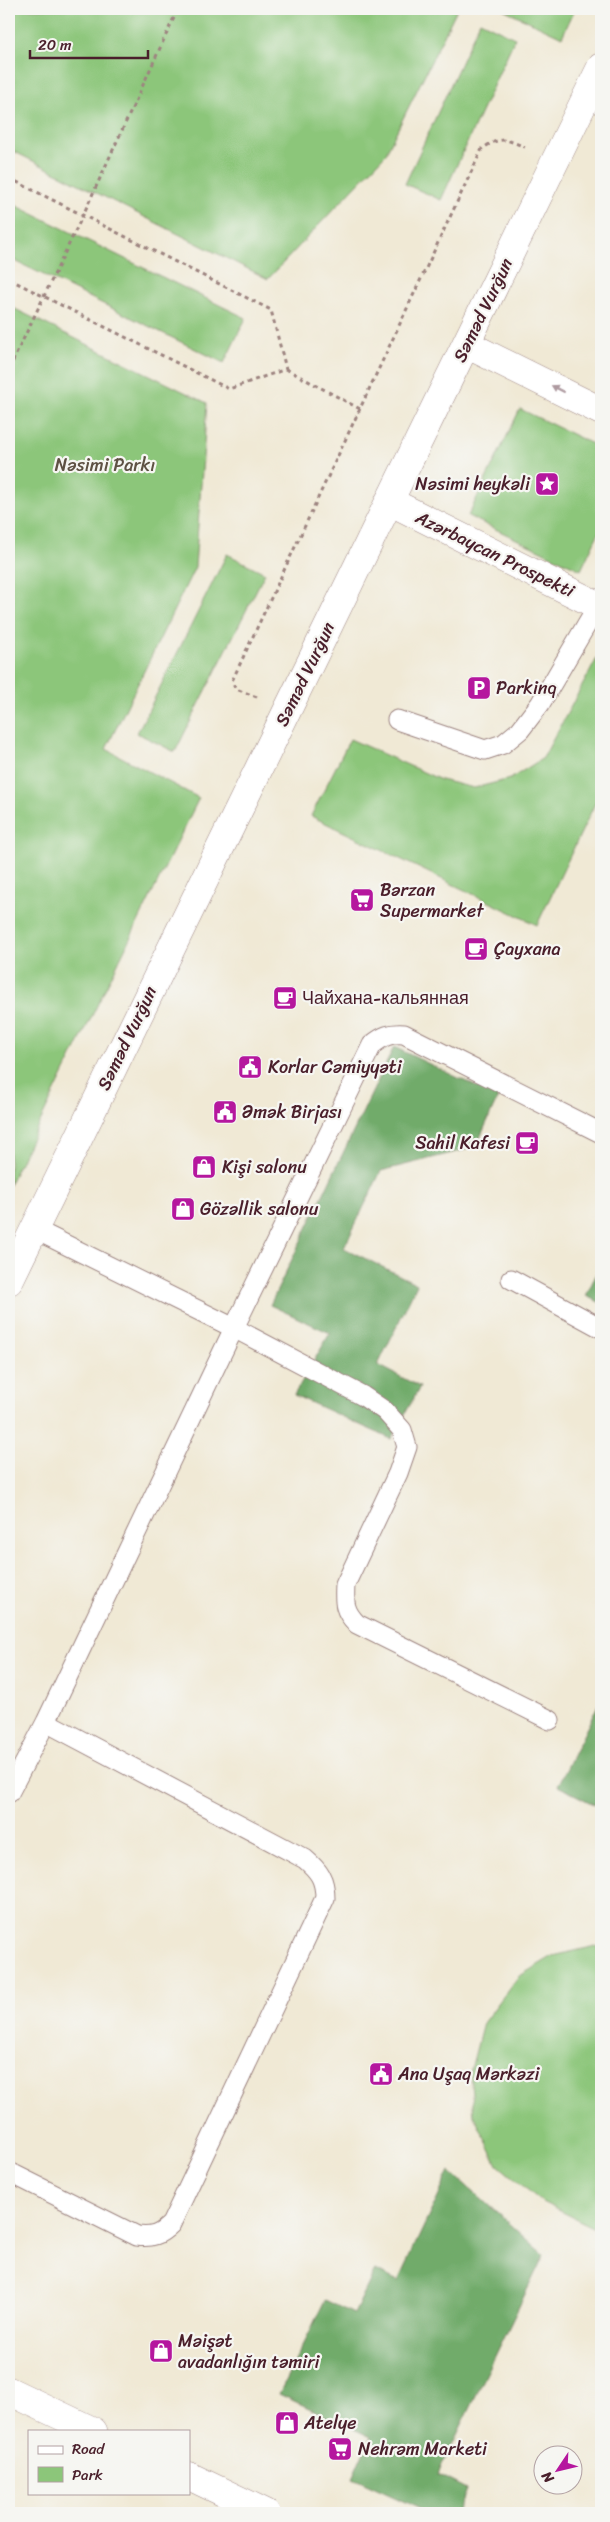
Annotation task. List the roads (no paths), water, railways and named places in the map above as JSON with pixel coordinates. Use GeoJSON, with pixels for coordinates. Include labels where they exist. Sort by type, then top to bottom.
{"type":"FeatureCollection","features":[{"type":"Feature","properties":{"kind":"main road","name":"Səməd Vurğun"},"geometry":{"type":"LineString","coordinates":[[9,1281],[601,67]]}},
{"type":"Feature","properties":{"kind":"main road"},"geometry":{"type":"LineString","coordinates":[[466,344],[601,411]]}},
{"type":"Feature","properties":{"kind":"main road","name":"Azərbaycan Prospekti"},"geometry":{"type":"LineString","coordinates":[[389,501],[600,604]]}},
{"type":"Feature","properties":{"kind":"main road"},"geometry":{"type":"LineString","coordinates":[[9,2391],[91,2430]]}},
{"type":"Feature","properties":{"kind":"main road"},"geometry":{"type":"LineString","coordinates":[[190,2477],[251,2510]]}},
{"type":"Feature","properties":{"kind":"lane"},"geometry":{"type":"LineString","coordinates":[[397,720],[484,750],[503,744],[520,730],[540,704],[600,604]]}},
{"type":"Feature","properties":{"kind":"lane"},"geometry":{"type":"LineString","coordinates":[[9,1793],[46,1722],[234,1328],[372,1045],[383,1036],[394,1033],[404,1034],[601,1132]]}},
{"type":"Feature","properties":{"kind":"lane"},"geometry":{"type":"LineString","coordinates":[[34,1229],[234,1328],[363,1396],[385,1411],[402,1430],[407,1447],[398,1473],[345,1585],[344,1603],[347,1615],[357,1624],[550,1720]]}},
{"type":"Feature","properties":{"kind":"lane"},"geometry":{"type":"LineString","coordinates":[[511,1279],[601,1328]]}},
{"type":"Feature","properties":{"kind":"lane"},"geometry":{"type":"LineString","coordinates":[[9,2172],[137,2236],[151,2237],[163,2232],[171,2224],[325,1898],[325,1883],[320,1872],[306,1859],[46,1722]]}},
{"type":"Feature","properties":{"kind":"place","name":"Nəsimi heykəli"},"geometry":{"type":"Point","coordinates":[547,484]}},
{"type":"Feature","properties":{"kind":"place","name":"Parkinq"},"geometry":{"type":"Point","coordinates":[479,688]}},
{"type":"Feature","properties":{"kind":"place","name":"Bərzan Supermarket"},"geometry":{"type":"Point","coordinates":[362,900]}},
{"type":"Feature","properties":{"kind":"place","name":"Çayxana"},"geometry":{"type":"Point","coordinates":[476,949]}},
{"type":"Feature","properties":{"kind":"place","name":"Чайхана-кальянная"},"geometry":{"type":"Point","coordinates":[285,998]}},
{"type":"Feature","properties":{"kind":"place","name":"Korlar Cəmiyyəti"},"geometry":{"type":"Point","coordinates":[250,1067]}},
{"type":"Feature","properties":{"kind":"place","name":"Əmək Birjası"},"geometry":{"type":"Point","coordinates":[225,1112]}},
{"type":"Feature","properties":{"kind":"place","name":"Sahil Kafesi"},"geometry":{"type":"Point","coordinates":[527,1143]}},
{"type":"Feature","properties":{"kind":"place","name":"Kişi salonu"},"geometry":{"type":"Point","coordinates":[204,1167]}},
{"type":"Feature","properties":{"kind":"place","name":"Gözəllik salonu"},"geometry":{"type":"Point","coordinates":[183,1209]}},
{"type":"Feature","properties":{"kind":"place","name":"Ana Uşaq Mərkəzi"},"geometry":{"type":"Point","coordinates":[381,2074]}},
{"type":"Feature","properties":{"kind":"place","name":"Məişət avadanlığın təmiri"},"geometry":{"type":"Point","coordinates":[161,2351]}},
{"type":"Feature","properties":{"kind":"place","name":"Atelye"},"geometry":{"type":"Point","coordinates":[287,2423]}},
{"type":"Feature","properties":{"kind":"place","name":"Nehrəm Marketi"},"geometry":{"type":"Point","coordinates":[340,2449]}},
{"type":"Feature","properties":{"kind":"park label","name":"Nəsimi Parkı"},"geometry":{"type":"Point","coordinates":[105,465]}}]}
